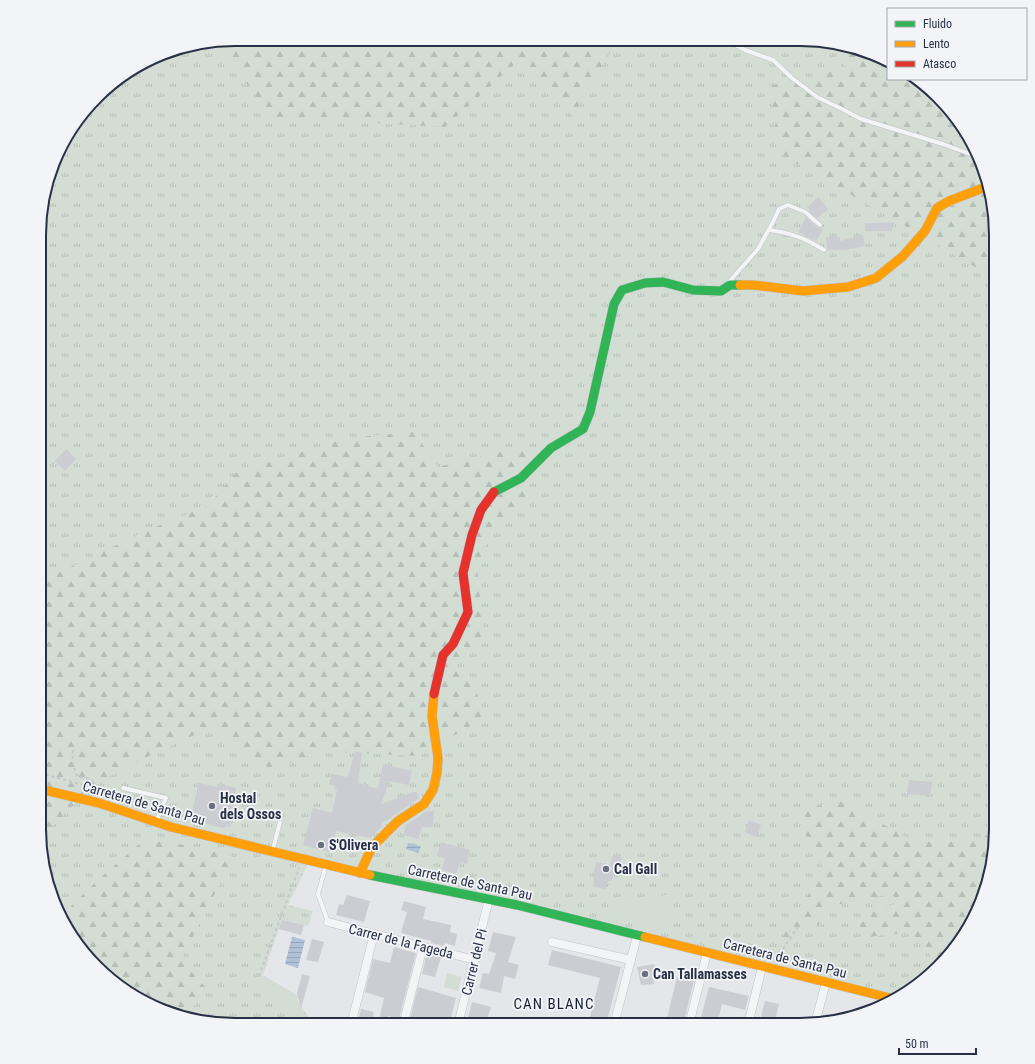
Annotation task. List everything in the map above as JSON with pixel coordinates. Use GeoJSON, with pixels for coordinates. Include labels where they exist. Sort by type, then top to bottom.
{"type":"FeatureCollection","features":[{"type":"Feature","properties":{"kind":"street"},"geometry":{"type":"LineString","coordinates":[[360,873],[372,847],[398,821],[424,804],[432,790],[438,765],[432,716],[434,691],[443,655],[453,644],[468,612],[463,573],[472,535],[480,510],[494,492],[521,478],[551,448],[583,429],[590,412],[614,304],[622,290],[645,283],[663,282],[693,290],[721,291],[730,285],[753,285],[803,290],[848,287],[876,278],[903,256],[925,231],[937,208],[949,201],[983,188]]}},
{"type":"Feature","properties":{"kind":"street","name":"Carretera de Santa Pau"},"geometry":{"type":"LineString","coordinates":[[46,790],[99,803],[171,827],[272,852],[360,873],[489,899],[887,997]]}},
{"type":"Feature","properties":{"kind":"street","name":"Carrer del Pi"},"geometry":{"type":"LineString","coordinates":[[460,1018],[489,899]]}},
{"type":"Feature","properties":{"kind":"street","name":"Carrer de la Fageda"},"geometry":{"type":"LineString","coordinates":[[328,922],[475,960]]}},
{"type":"Feature","properties":{"kind":"street"},"geometry":{"type":"LineString","coordinates":[[353,1018],[374,934]]}},
{"type":"Feature","properties":{"kind":"street"},"geometry":{"type":"LineString","coordinates":[[616,1018],[637,936]]}},
{"type":"Feature","properties":{"kind":"street"},"geometry":{"type":"LineString","coordinates":[[552,942],[631,960]]}},
{"type":"Feature","properties":{"kind":"street"},"geometry":{"type":"LineString","coordinates":[[405,1018],[423,947]]}},
{"type":"Feature","properties":{"kind":"street"},"geometry":{"type":"LineString","coordinates":[[691,1018],[707,953]]}},
{"type":"Feature","properties":{"kind":"street"},"geometry":{"type":"LineString","coordinates":[[750,1018],[762,967]]}},
{"type":"Feature","properties":{"kind":"street"},"geometry":{"type":"LineString","coordinates":[[817,1017],[826,982]]}},
{"type":"Feature","properties":{"kind":"lane"},"geometry":{"type":"LineString","coordinates":[[737,46],[773,60],[792,78],[817,97],[861,119],[943,144],[972,155]]}},
{"type":"Feature","properties":{"kind":"lane"},"geometry":{"type":"LineString","coordinates":[[721,291],[758,249],[778,209],[788,205],[805,212],[820,225]]}},
{"type":"Feature","properties":{"kind":"lane"},"geometry":{"type":"LineString","coordinates":[[768,230],[786,232],[806,239],[824,250]]}},
{"type":"Feature","properties":{"kind":"lane"},"geometry":{"type":"LineString","coordinates":[[123,788],[166,798],[156,822]]}},
{"type":"Feature","properties":{"kind":"lane"},"geometry":{"type":"LineString","coordinates":[[272,852],[280,822]]}},
{"type":"Feature","properties":{"kind":"lane"},"geometry":{"type":"LineString","coordinates":[[326,865],[318,894],[328,922]]}},
{"type":"Feature","properties":{"kind":"path"},"geometry":{"type":"LineString","coordinates":[[73,750],[73,768],[78,777],[90,779],[100,789]]}},
{"type":"Feature","properties":{"kind":"path"},"geometry":{"type":"LineString","coordinates":[[46,776],[100,789],[153,806]]}},
{"type":"Feature","properties":{"kind":"path"},"geometry":{"type":"LineString","coordinates":[[259,976],[302,859]]}},
{"type":"Feature","properties":{"kind":"path"},"geometry":{"type":"LineString","coordinates":[[762,967],[774,959],[783,949],[800,924]]}},
{"type":"Feature","properties":{"kind":"green space"},"geometry":{"type":"Polygon","coordinates":[[[220,46],[614,46],[573,116],[514,65],[445,127],[271,117],[220,46]]]}},
{"type":"Feature","properties":{"kind":"green space"},"geometry":{"type":"Polygon","coordinates":[[[222,46],[813,46],[849,52],[873,60],[887,67],[887,80],[908,80],[934,101],[964,140],[975,162],[983,186],[989,222],[989,842],[983,878],[975,902],[964,924],[934,963],[915,979],[887,997],[312,856],[288,905],[313,911],[308,926],[282,920],[263,975],[298,996],[297,999],[309,1018],[222,1018],[186,1012],[151,999],[120,979],[93,954],[71,924],[65,913],[52,878],[46,842],[46,222],[52,186],[60,162],[71,140],[101,101],[140,71],[162,60],[186,52],[222,46]]]}},
{"type":"Feature","properties":{"kind":"green space"},"geometry":{"type":"Polygon","coordinates":[[[842,51],[873,60],[884,65],[887,67],[887,80],[908,80],[934,101],[950,120],[970,151],[983,186],[989,222],[989,275],[781,154],[769,86],[844,69],[842,51]]]}},
{"type":"Feature","properties":{"kind":"green space"},"geometry":{"type":"Polygon","coordinates":[[[414,432],[438,467],[529,445],[528,493],[488,540],[477,567],[484,639],[453,664],[474,683],[484,718],[419,756],[319,751],[273,770],[210,728],[97,782],[46,832],[46,579],[146,531],[207,506],[237,472],[347,438],[414,432]]]}},
{"type":"Feature","properties":{"kind":"green space"},"geometry":{"type":"Polygon","coordinates":[[[838,799],[913,841],[981,840],[989,833],[989,842],[983,878],[975,902],[964,924],[935,962],[911,932],[869,937],[851,920],[900,902],[891,894],[831,906],[818,925],[778,945],[824,870],[796,814],[838,799]]]}},
{"type":"Feature","properties":{"kind":"green space"},"geometry":{"type":"Polygon","coordinates":[[[147,837],[234,856],[181,960],[206,988],[190,1013],[151,999],[120,979],[101,963],[71,924],[65,912],[98,880],[147,837]]]}},
{"type":"Feature","properties":{"kind":"green space"},"geometry":{"type":"Polygon","coordinates":[[[673,894],[668,931],[607,918],[611,903],[673,894]]]}},
{"type":"Feature","properties":{"kind":"green space"},"geometry":{"type":"Polygon","coordinates":[[[447,973],[462,977],[458,991],[444,987],[447,973]]]}},
{"type":"Feature","properties":{"kind":"green space"},"geometry":{"type":"Polygon","coordinates":[[[264,978],[288,996],[308,1018],[289,1018],[261,991],[264,978]]]}},
{"type":"Feature","properties":{"kind":"water"},"geometry":{"type":"Polygon","coordinates":[[[408,843],[421,846],[418,853],[406,849],[408,843]]]}},
{"type":"Feature","properties":{"kind":"water"},"geometry":{"type":"Polygon","coordinates":[[[292,937],[305,940],[298,968],[285,964],[292,937]]]}},
{"type":"Feature","properties":{"kind":"building"},"geometry":{"type":"Polygon","coordinates":[[[818,197],[828,209],[817,218],[809,211],[810,210],[807,207],[818,197]]]}},
{"type":"Feature","properties":{"kind":"building"},"geometry":{"type":"Polygon","coordinates":[[[806,217],[818,228],[822,229],[822,232],[816,241],[798,232],[806,217]]]}},
{"type":"Feature","properties":{"kind":"building"},"geometry":{"type":"Polygon","coordinates":[[[865,223],[892,223],[892,231],[865,231],[865,223]]]}},
{"type":"Feature","properties":{"kind":"building"},"geometry":{"type":"Polygon","coordinates":[[[863,235],[865,246],[845,250],[827,250],[826,237],[840,237],[840,241],[863,235]]]}},
{"type":"Feature","properties":{"kind":"building"},"geometry":{"type":"Polygon","coordinates":[[[66,449],[76,459],[65,471],[55,461],[66,449]]]}},
{"type":"Feature","properties":{"kind":"building"},"geometry":{"type":"Polygon","coordinates":[[[355,751],[362,753],[358,783],[378,789],[383,764],[412,771],[409,785],[389,781],[381,804],[414,792],[417,792],[419,798],[388,820],[382,822],[381,827],[370,838],[336,831],[329,852],[303,845],[313,808],[332,813],[337,790],[334,789],[335,786],[329,784],[332,774],[348,777],[355,751]]]}},
{"type":"Feature","properties":{"kind":"building"},"geometry":{"type":"Polygon","coordinates":[[[909,780],[932,782],[930,796],[907,794],[909,780]]]}},
{"type":"Feature","properties":{"kind":"building","name":"Hostal dels Ossos"},"geometry":{"type":"Polygon","coordinates":[[[199,783],[218,787],[220,784],[236,788],[232,812],[237,815],[230,827],[227,826],[223,828],[190,819],[199,783]]]}},
{"type":"Feature","properties":{"kind":"building"},"geometry":{"type":"Polygon","coordinates":[[[427,811],[434,811],[433,827],[422,827],[418,839],[403,835],[406,825],[427,811]]]}},
{"type":"Feature","properties":{"kind":"building"},"geometry":{"type":"Polygon","coordinates":[[[749,820],[761,825],[757,838],[745,832],[749,820]]]}},
{"type":"Feature","properties":{"kind":"building"},"geometry":{"type":"Polygon","coordinates":[[[441,842],[470,850],[467,864],[460,862],[456,874],[442,870],[445,859],[437,856],[441,842]]]}},
{"type":"Feature","properties":{"kind":"building","name":"Cal Gall"},"geometry":{"type":"Polygon","coordinates":[[[612,856],[622,857],[617,874],[613,875],[612,880],[608,881],[606,889],[593,887],[596,862],[610,865],[612,856]]]}},
{"type":"Feature","properties":{"kind":"building"},"geometry":{"type":"Polygon","coordinates":[[[51,870],[55,872],[52,878],[51,870]]]}},
{"type":"Feature","properties":{"kind":"building"},"geometry":{"type":"Polygon","coordinates":[[[347,895],[370,901],[364,922],[336,915],[339,904],[343,905],[347,895]]]}},
{"type":"Feature","properties":{"kind":"building"},"geometry":{"type":"Polygon","coordinates":[[[404,901],[426,907],[423,919],[451,925],[450,932],[457,934],[455,946],[445,943],[444,946],[431,943],[431,941],[401,933],[407,912],[401,910],[404,901]]]}},
{"type":"Feature","properties":{"kind":"building"},"geometry":{"type":"Polygon","coordinates":[[[282,920],[304,925],[301,935],[279,929],[282,920]]]}},
{"type":"Feature","properties":{"kind":"building"},"geometry":{"type":"Polygon","coordinates":[[[493,932],[516,937],[508,962],[519,965],[515,979],[504,976],[501,993],[479,988],[483,973],[489,974],[496,953],[488,951],[493,932]]]}},
{"type":"Feature","properties":{"kind":"building"},"geometry":{"type":"Polygon","coordinates":[[[312,939],[324,942],[318,962],[306,960],[312,939]]]}},
{"type":"Feature","properties":{"kind":"building"},"geometry":{"type":"Polygon","coordinates":[[[394,947],[416,953],[399,1018],[388,1016],[388,1018],[379,1018],[384,998],[365,992],[373,959],[390,963],[394,947]]]}},
{"type":"Feature","properties":{"kind":"building"},"geometry":{"type":"Polygon","coordinates":[[[552,950],[621,967],[608,1018],[590,1018],[600,978],[548,965],[552,950]]]}},
{"type":"Feature","properties":{"kind":"building"},"geometry":{"type":"Polygon","coordinates":[[[427,953],[441,957],[435,977],[422,974],[427,953]]]}},
{"type":"Feature","properties":{"kind":"building","name":"Can Tallamasses"},"geometry":{"type":"Polygon","coordinates":[[[654,964],[657,972],[652,974],[654,984],[641,985],[637,967],[654,964]]]}},
{"type":"Feature","properties":{"kind":"building"},"geometry":{"type":"Polygon","coordinates":[[[302,974],[310,976],[301,1009],[297,993],[302,974]]]}},
{"type":"Feature","properties":{"kind":"building"},"geometry":{"type":"Polygon","coordinates":[[[677,977],[694,981],[685,1018],[667,1018],[677,977]]]}},
{"type":"Feature","properties":{"kind":"building"},"geometry":{"type":"Polygon","coordinates":[[[418,987],[456,998],[451,1018],[410,1018],[418,987]]]}},
{"type":"Feature","properties":{"kind":"building"},"geometry":{"type":"Polygon","coordinates":[[[709,987],[749,996],[745,1010],[722,1004],[719,1018],[701,1018],[709,987]]]}},
{"type":"Feature","properties":{"kind":"building"},"geometry":{"type":"Polygon","coordinates":[[[765,1001],[779,1004],[776,1018],[761,1018],[765,1001]]]}},
{"type":"Feature","properties":{"kind":"building"},"geometry":{"type":"Polygon","coordinates":[[[472,1002],[491,1007],[487,1018],[468,1018],[472,1002]]]}},
{"type":"Feature","properties":{"kind":"building"},"geometry":{"type":"Polygon","coordinates":[[[361,1009],[374,1012],[373,1018],[359,1018],[361,1009]]]}},
{"type":"Feature","properties":{"kind":"traffic: fast"},"geometry":{"type":"LineString","coordinates":[[494,492],[521,478],[551,448],[583,429],[590,412],[614,304],[622,290],[645,283],[663,282],[693,290],[721,291],[730,285],[740,285]]}},
{"type":"Feature","properties":{"kind":"traffic: fast"},"geometry":{"type":"LineString","coordinates":[[370,875],[517,905],[645,937]]}},
{"type":"Feature","properties":{"kind":"traffic: slow"},"geometry":{"type":"LineString","coordinates":[[740,285],[753,285],[803,291],[848,287],[876,278],[903,256],[925,231],[937,208],[949,201],[983,188]]}},
{"type":"Feature","properties":{"kind":"traffic: slow"},"geometry":{"type":"LineString","coordinates":[[360,873],[372,847],[398,821],[424,804],[433,790],[437,773],[438,758],[432,716],[434,694]]}},
{"type":"Feature","properties":{"kind":"traffic: slow"},"geometry":{"type":"LineString","coordinates":[[46,790],[99,803],[171,827],[370,875]]}},
{"type":"Feature","properties":{"kind":"traffic: slow"},"geometry":{"type":"LineString","coordinates":[[645,937],[887,997]]}},
{"type":"Feature","properties":{"kind":"traffic: jam"},"geometry":{"type":"LineString","coordinates":[[434,694],[443,655],[453,644],[468,612],[463,573],[472,535],[481,510],[494,492]]}},
{"type":"Feature","properties":{"kind":"place","name":"Hostal dels Ossos"},"geometry":{"type":"Point","coordinates":[212,806]}},
{"type":"Feature","properties":{"kind":"place","name":"S'Olivera"},"geometry":{"type":"Point","coordinates":[321,845]}},
{"type":"Feature","properties":{"kind":"place","name":"Cal Gall"},"geometry":{"type":"Point","coordinates":[606,869]}},
{"type":"Feature","properties":{"kind":"place","name":"Can Tallamasses"},"geometry":{"type":"Point","coordinates":[645,974]}},
{"type":"Feature","properties":{"kind":"district","name":"CAN BLANC"},"geometry":{"type":"Point","coordinates":[554,1004]}}]}
